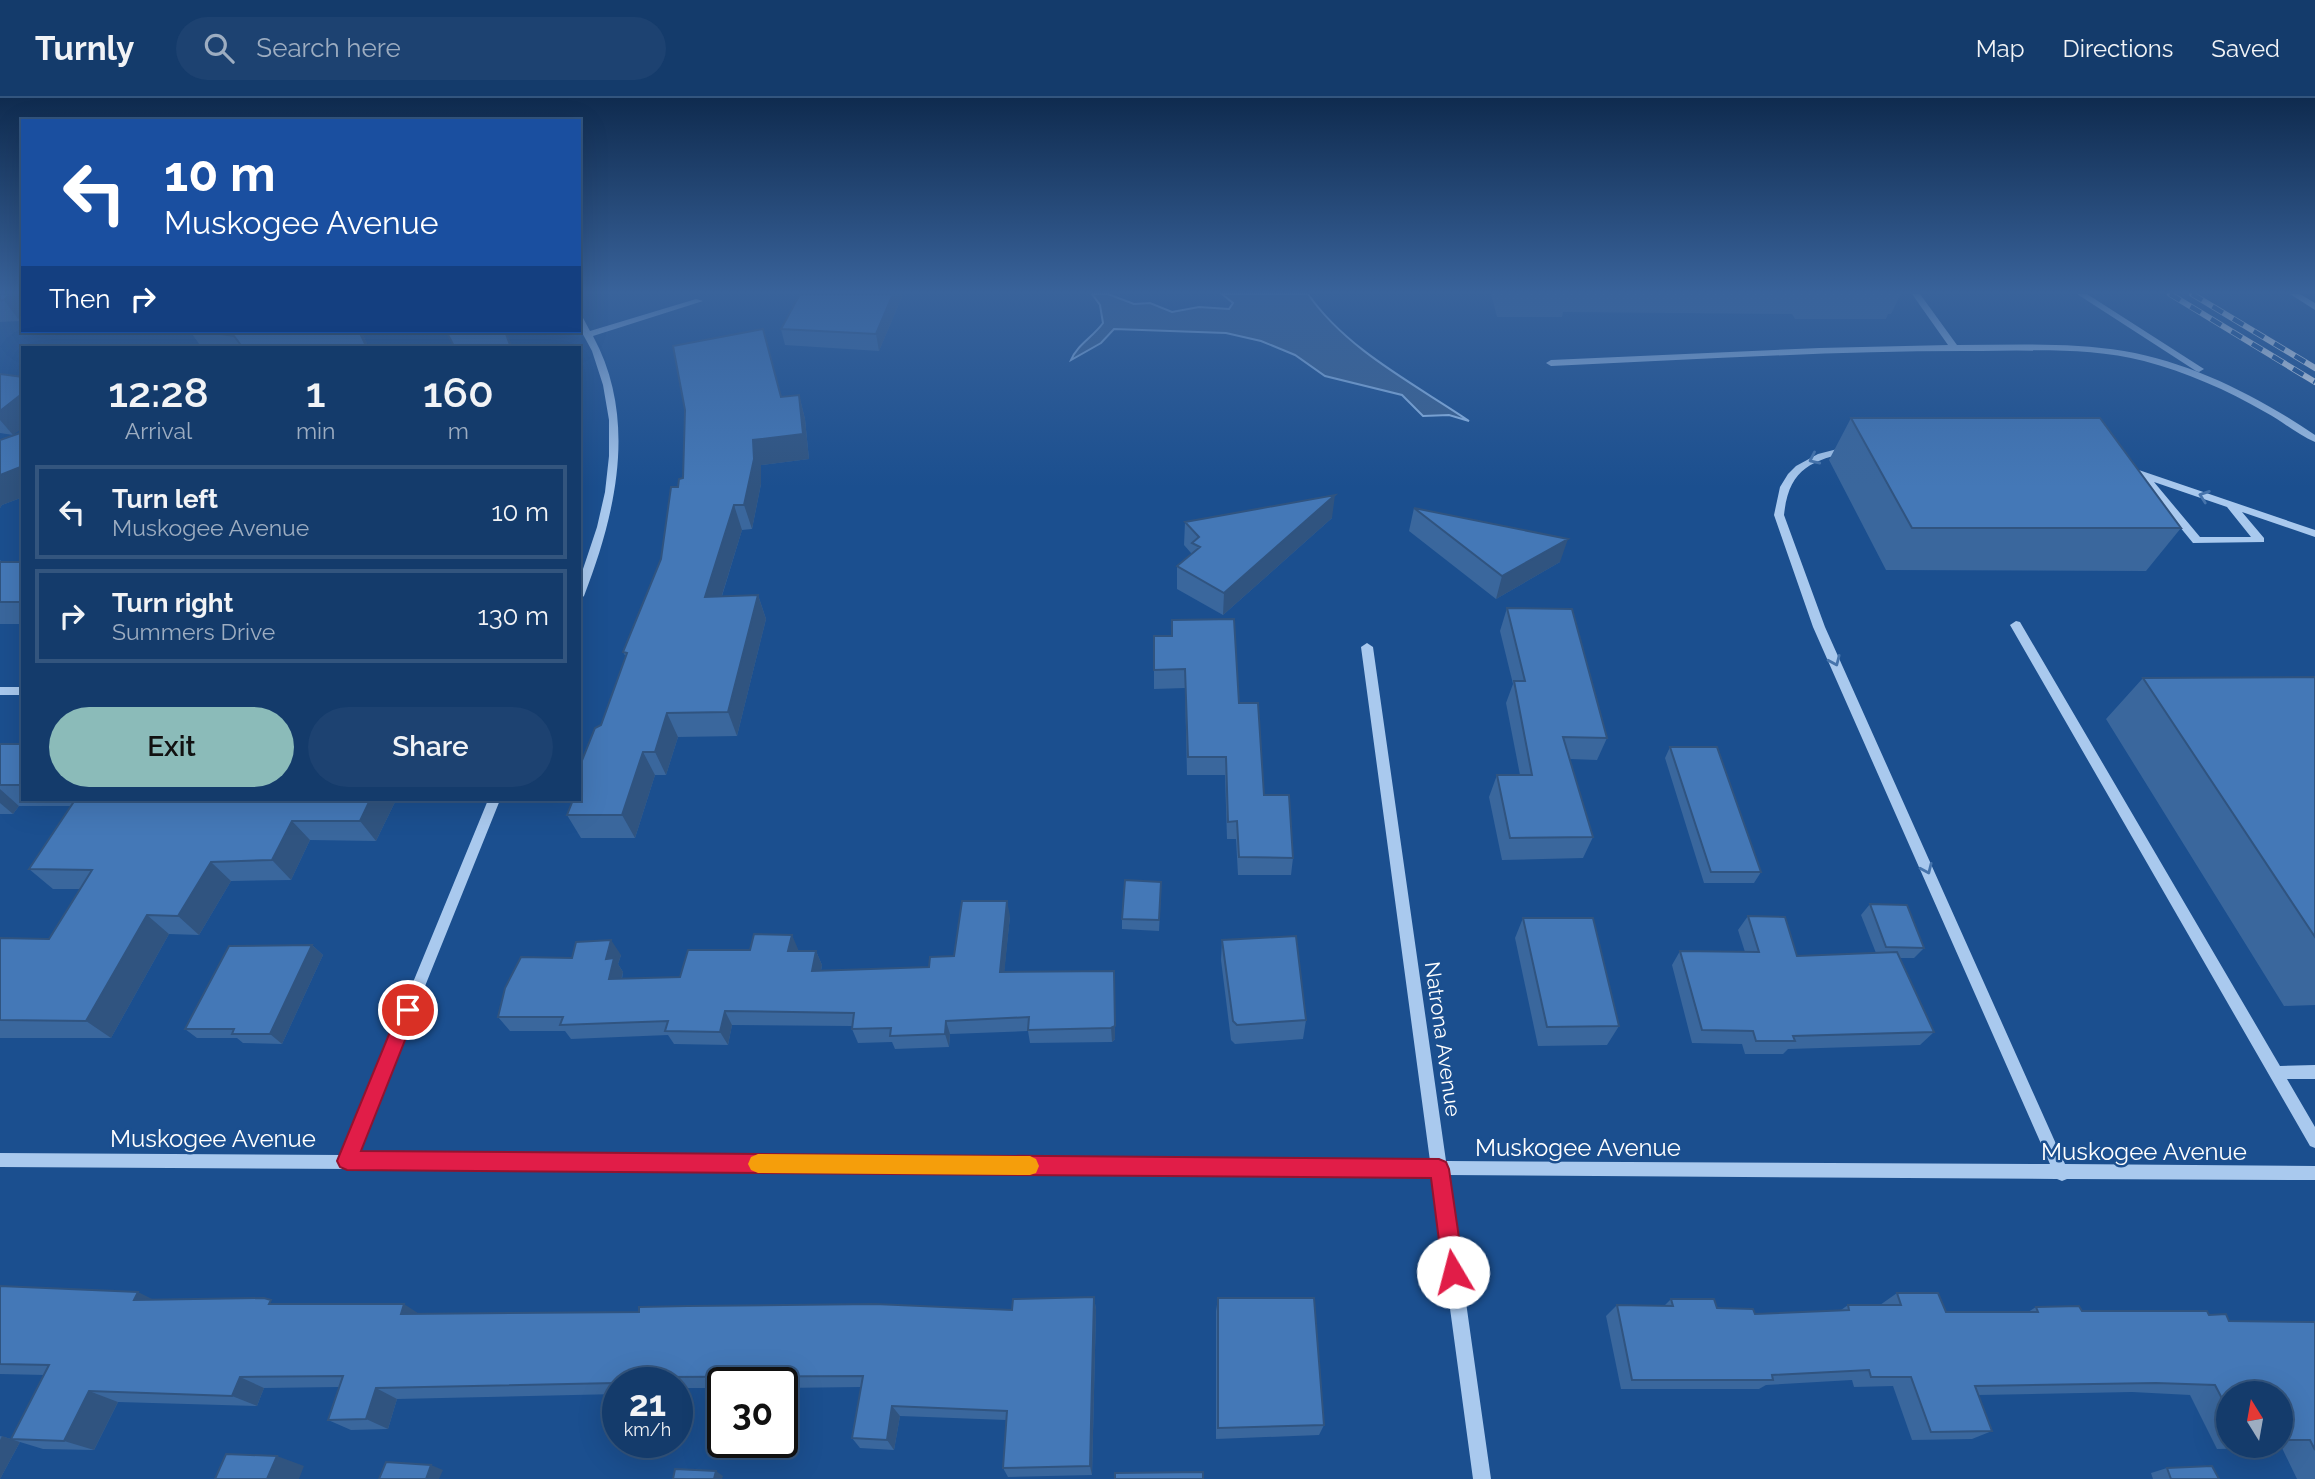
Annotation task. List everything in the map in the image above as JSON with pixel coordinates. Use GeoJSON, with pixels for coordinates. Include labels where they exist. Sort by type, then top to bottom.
{"type":"FeatureCollection","features":[{"type":"Feature","properties":{"kind":"street"},"geometry":{"type":"LineString","coordinates":[[581,590],[607,515],[615,463],[614,416],[606,373],[600,358]]}},
{"type":"Feature","properties":{"kind":"street"},"geometry":{"type":"LineString","coordinates":[[2183,358],[2223,384]]}},
{"type":"Feature","properties":{"kind":"street"},"geometry":{"type":"LineString","coordinates":[[1856,447],[1827,453],[1804,464],[1788,479],[1780,498],[1779,515],[1819,627],[2063,1174]]}},
{"type":"Feature","properties":{"kind":"street"},"geometry":{"type":"LineString","coordinates":[[2109,464],[2315,534]]}},
{"type":"Feature","properties":{"kind":"street"},"geometry":{"type":"LineString","coordinates":[[2143,475],[2197,541],[2260,540],[2230,505]]}},
{"type":"Feature","properties":{"kind":"street"},"geometry":{"type":"LineString","coordinates":[[2015,625],[2278,1073],[2315,1141]]}},
{"type":"Feature","properties":{"kind":"street","name":"Natrona Avenue"},"geometry":{"type":"LineString","coordinates":[[1367,648],[1482,1479]]}},
{"type":"Feature","properties":{"kind":"street"},"geometry":{"type":"LineString","coordinates":[[0,691],[21,691]]}},
{"type":"Feature","properties":{"kind":"street"},"geometry":{"type":"LineString","coordinates":[[347,1161],[494,801]]}},
{"type":"Feature","properties":{"kind":"street"},"geometry":{"type":"LineString","coordinates":[[2278,1073],[2315,1072]]}},
{"type":"Feature","properties":{"kind":"street","name":"Muskogee Avenue"},"geometry":{"type":"LineString","coordinates":[[0,1160],[2063,1174],[2315,1173]]}},
{"type":"Feature","properties":{"kind":"lane"},"geometry":{"type":"LineString","coordinates":[[1551,363],[1673,358]]}},
{"type":"Feature","properties":{"kind":"lane"},"geometry":{"type":"LineString","coordinates":[[2144,358],[2223,384],[2268,407],[2315,439]]}},
{"type":"Feature","properties":{"kind":"water"},"geometry":{"type":"Polygon","coordinates":[[[1300,358],[1374,358],[1469,421],[1449,415],[1423,416],[1402,395],[1325,376],[1300,358]]]}},
{"type":"Feature","properties":{"kind":"building"},"geometry":{"type":"Polygon","coordinates":[[[675,358],[771,358],[781,397],[799,395],[803,434],[753,440],[754,459],[744,505],[734,505],[705,597],[758,595],[728,712],[667,713],[655,752],[643,752],[622,815],[567,815],[573,801],[581,801],[581,763],[595,728],[601,725],[627,653],[623,652],[661,559],[671,487],[678,487],[679,479],[683,478],[685,410],[675,358]]]}},
{"type":"Feature","properties":{"kind":"building"},"geometry":{"type":"Polygon","coordinates":[[[0,374],[21,377],[21,395],[0,411],[0,374]]]}},
{"type":"Feature","properties":{"kind":"building"},"geometry":{"type":"Polygon","coordinates":[[[1851,418],[2100,418],[2181,528],[1912,528],[1851,418]]]}},
{"type":"Feature","properties":{"kind":"building"},"geometry":{"type":"Polygon","coordinates":[[[21,433],[21,467],[0,475],[0,440],[21,433]]]}},
{"type":"Feature","properties":{"kind":"building"},"geometry":{"type":"Polygon","coordinates":[[[1335,495],[1224,593],[1177,566],[1200,547],[1192,543],[1199,537],[1185,522],[1335,495]]]}},
{"type":"Feature","properties":{"kind":"building"},"geometry":{"type":"Polygon","coordinates":[[[1414,508],[1568,539],[1502,576],[1414,508]]]}},
{"type":"Feature","properties":{"kind":"building"},"geometry":{"type":"Polygon","coordinates":[[[0,562],[21,562],[21,602],[0,602],[0,562]]]}},
{"type":"Feature","properties":{"kind":"building"},"geometry":{"type":"Polygon","coordinates":[[[1507,608],[1572,609],[1607,738],[1563,737],[1593,837],[1510,838],[1497,775],[1532,775],[1514,681],[1525,681],[1507,608]]]}},
{"type":"Feature","properties":{"kind":"building"},"geometry":{"type":"Polygon","coordinates":[[[1234,619],[1239,703],[1258,703],[1264,795],[1289,795],[1293,858],[1239,857],[1237,821],[1228,822],[1226,757],[1188,757],[1185,669],[1154,670],[1154,636],[1172,636],[1172,620],[1234,619]]]}},
{"type":"Feature","properties":{"kind":"building"},"geometry":{"type":"Polygon","coordinates":[[[2315,677],[2315,937],[2143,678],[2315,677]]]}},
{"type":"Feature","properties":{"kind":"building"},"geometry":{"type":"Polygon","coordinates":[[[0,744],[21,744],[21,785],[0,785],[0,744]]]}},
{"type":"Feature","properties":{"kind":"building"},"geometry":{"type":"Polygon","coordinates":[[[1670,747],[1717,747],[1761,872],[1711,872],[1670,747]]]}},
{"type":"Feature","properties":{"kind":"building"},"geometry":{"type":"Polygon","coordinates":[[[74,801],[370,801],[360,821],[292,821],[272,860],[211,862],[178,916],[147,915],[86,1021],[0,1020],[0,938],[49,939],[92,870],[29,869],[74,801]]]}},
{"type":"Feature","properties":{"kind":"building"},"geometry":{"type":"Polygon","coordinates":[[[1125,880],[1161,882],[1159,920],[1122,919],[1125,880]]]}},
{"type":"Feature","properties":{"kind":"building"},"geometry":{"type":"Polygon","coordinates":[[[962,901],[1007,901],[1000,972],[1114,971],[1115,1026],[1028,1030],[1029,1017],[946,1021],[945,1034],[890,1036],[891,1028],[852,1029],[854,1013],[725,1011],[720,1032],[665,1031],[668,1021],[560,1025],[563,1017],[498,1017],[505,988],[521,957],[572,958],[576,942],[611,940],[606,959],[614,958],[609,979],[680,977],[688,950],[750,950],[754,934],[792,935],[788,951],[816,951],[812,971],[929,967],[930,957],[954,956],[962,901]]]}},
{"type":"Feature","properties":{"kind":"building"},"geometry":{"type":"Polygon","coordinates":[[[1870,904],[1907,905],[1924,948],[1886,947],[1870,904]]]}},
{"type":"Feature","properties":{"kind":"building"},"geometry":{"type":"Polygon","coordinates":[[[1748,916],[1785,917],[1797,956],[1897,952],[1934,1032],[1793,1036],[1795,1041],[1756,1041],[1753,1031],[1702,1030],[1680,951],[1759,952],[1748,916]]]}},
{"type":"Feature","properties":{"kind":"building"},"geometry":{"type":"Polygon","coordinates":[[[1523,918],[1593,918],[1619,1026],[1547,1027],[1523,918]]]}},
{"type":"Feature","properties":{"kind":"building"},"geometry":{"type":"Polygon","coordinates":[[[1296,936],[1306,1020],[1237,1025],[1233,1021],[1222,940],[1296,936]]]}},
{"type":"Feature","properties":{"kind":"building"},"geometry":{"type":"Polygon","coordinates":[[[312,945],[270,1034],[232,1034],[234,1029],[185,1029],[229,946],[312,945]]]}},
{"type":"Feature","properties":{"kind":"building"},"geometry":{"type":"Polygon","coordinates":[[[0,1286],[138,1292],[134,1300],[264,1298],[271,1300],[269,1304],[404,1304],[401,1314],[639,1312],[639,1307],[875,1304],[1012,1310],[1013,1299],[1094,1297],[1090,1466],[1003,1468],[1007,1411],[892,1406],[887,1440],[852,1438],[863,1376],[798,1376],[798,1367],[707,1367],[707,1377],[693,1377],[693,1367],[602,1367],[602,1383],[376,1388],[366,1419],[328,1420],[343,1376],[240,1377],[232,1396],[89,1391],[64,1441],[11,1439],[49,1365],[0,1364],[0,1286]]]}},
{"type":"Feature","properties":{"kind":"building"},"geometry":{"type":"Polygon","coordinates":[[[1897,1293],[1938,1293],[1946,1312],[2038,1312],[2036,1307],[2079,1306],[2082,1311],[2207,1311],[2209,1315],[2226,1314],[2229,1321],[2315,1322],[2315,1450],[2310,1440],[2293,1440],[2293,1381],[2216,1381],[2216,1387],[2156,1383],[1975,1386],[1992,1431],[1931,1432],[1911,1377],[1871,1377],[1869,1370],[1772,1375],[1773,1380],[1632,1380],[1617,1305],[1673,1306],[1671,1299],[1714,1299],[1717,1308],[1753,1309],[1755,1314],[1849,1310],[1848,1305],[1901,1305],[1897,1293]]]}},
{"type":"Feature","properties":{"kind":"building"},"geometry":{"type":"Polygon","coordinates":[[[1218,1298],[1314,1298],[1324,1425],[1218,1428],[1218,1298]]]}},
{"type":"Feature","properties":{"kind":"building"},"geometry":{"type":"Polygon","coordinates":[[[226,1454],[277,1456],[267,1479],[215,1479],[226,1454]]]}},
{"type":"Feature","properties":{"kind":"building"},"geometry":{"type":"Polygon","coordinates":[[[386,1462],[431,1465],[426,1479],[379,1479],[386,1462]]]}},
{"type":"Feature","properties":{"kind":"building"},"geometry":{"type":"Polygon","coordinates":[[[2212,1466],[2219,1479],[2171,1479],[2167,1468],[2212,1466]]]}},
{"type":"Feature","properties":{"kind":"building"},"geometry":{"type":"Polygon","coordinates":[[[675,1469],[716,1471],[714,1479],[673,1479],[675,1469]]]}},
{"type":"Feature","properties":{"kind":"building"},"geometry":{"type":"Polygon","coordinates":[[[1203,1472],[1203,1479],[1115,1479],[1115,1473],[1203,1472]]]}},
{"type":"Feature","properties":{"kind":"railway"},"geometry":{"type":"LineString","coordinates":[[2276,358],[2315,382]]}},
{"type":"Feature","properties":{"kind":"railway"},"geometry":{"type":"LineString","coordinates":[[2299,358],[2315,368]]}},
{"type":"Feature","properties":{"kind":"slow traffic"},"geometry":{"type":"LineString","coordinates":[[758,1164],[1030,1166]]}},
{"type":"Feature","properties":{"kind":"route"},"geometry":{"type":"LineString","coordinates":[[408,1010],[347,1161],[1439,1169],[1453,1272]]}}]}
